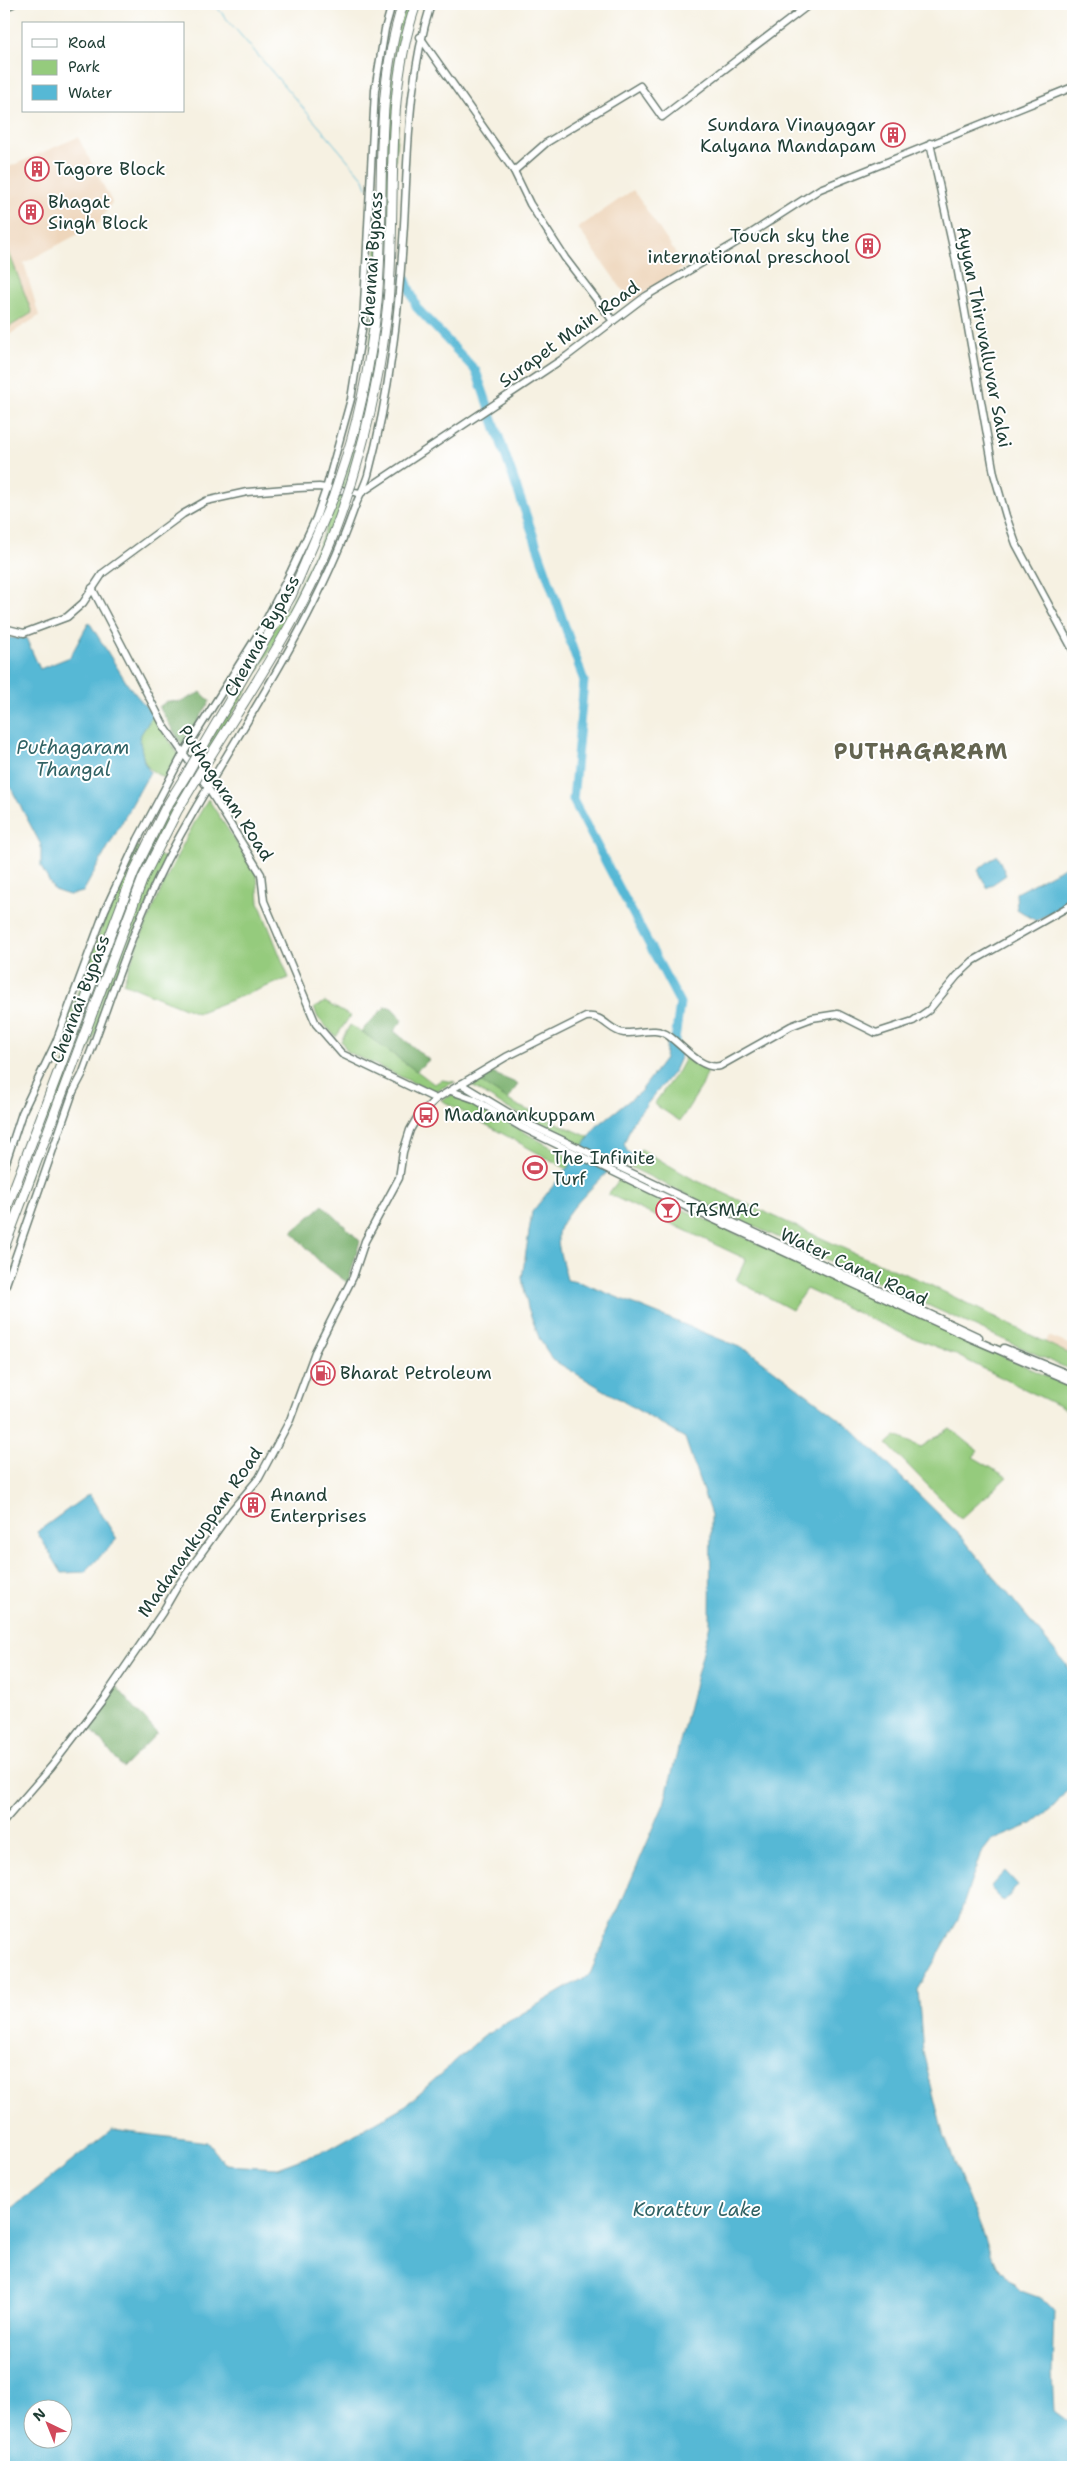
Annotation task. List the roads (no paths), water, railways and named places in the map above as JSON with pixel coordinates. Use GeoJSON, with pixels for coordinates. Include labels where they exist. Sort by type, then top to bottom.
{"type":"FeatureCollection","features":[{"type":"Feature","properties":{"kind":"highway","name":"Chennai Bypass"},"geometry":{"type":"LineString","coordinates":[[4,1214],[134,872],[166,809],[290,596],[330,492],[338,483],[364,383],[377,302],[382,126],[394,31],[404,4]]}},
{"type":"Feature","properties":{"kind":"highway","name":"Chennai Bypass"},"geometry":{"type":"LineString","coordinates":[[4,1248],[143,878],[177,811],[265,669],[304,598],[339,522],[378,383],[388,301],[396,110],[406,32],[416,4]]}},
{"type":"Feature","properties":{"kind":"street"},"geometry":{"type":"LineString","coordinates":[[4,8],[13,4]]}},
{"type":"Feature","properties":{"kind":"street"},"geometry":{"type":"LineString","coordinates":[[4,1168],[22,1113],[56,1042],[105,910],[138,839],[184,754],[262,628],[330,492],[350,399],[362,324],[375,90],[385,29],[392,4]]}},
{"type":"Feature","properties":{"kind":"street"},"geometry":{"type":"LineString","coordinates":[[4,1290],[73,1092],[82,1075],[151,895],[175,844],[304,623],[338,555],[367,477],[394,349],[404,225],[409,127],[420,37],[430,4]]}},
{"type":"Feature","properties":{"kind":"street"},"geometry":{"type":"LineString","coordinates":[[514,170],[546,142],[640,86],[662,117],[810,4]]}},
{"type":"Feature","properties":{"kind":"street"},"geometry":{"type":"LineString","coordinates":[[420,37],[514,170],[530,204],[548,233],[613,321]]}},
{"type":"Feature","properties":{"kind":"street","name":"Surapet Main Road"},"geometry":{"type":"LineString","coordinates":[[360,493],[470,422],[567,356],[654,291],[739,241],[820,189],[930,143],[1073,87]]}},
{"type":"Feature","properties":{"kind":"street","name":"Ayyan Thiruvalluvar Salai"},"geometry":{"type":"LineString","coordinates":[[930,143],[956,262],[994,474],[1012,535],[1073,650]]}},
{"type":"Feature","properties":{"kind":"street"},"geometry":{"type":"LineString","coordinates":[[4,628],[24,633],[67,617],[83,603],[103,573],[115,563],[183,514],[206,502],[247,492],[312,488],[330,492],[360,493]]}},
{"type":"Feature","properties":{"kind":"street","name":"Puthagaram Road"},"geometry":{"type":"LineString","coordinates":[[92,588],[164,726],[208,788],[261,874],[264,900],[316,1024],[342,1054],[436,1099]]}},
{"type":"Feature","properties":{"kind":"street"},"geometry":{"type":"LineString","coordinates":[[436,1099],[506,1057],[586,1017],[599,1018],[624,1033],[657,1030],[668,1035],[683,1048],[713,1067],[720,1066],[791,1026],[812,1018],[838,1014],[876,1033],[899,1026],[929,1010],[957,976],[973,961],[1073,904]]}},
{"type":"Feature","properties":{"kind":"street"},"geometry":{"type":"LineString","coordinates":[[463,1083],[521,1120],[576,1150]]}},
{"type":"Feature","properties":{"kind":"street"},"geometry":{"type":"LineString","coordinates":[[451,1091],[474,1099],[521,1127],[624,1172]]}},
{"type":"Feature","properties":{"kind":"street","name":"Madanankuppam Road"},"geometry":{"type":"LineString","coordinates":[[4,1821],[46,1773],[104,1698],[162,1613],[177,1586],[232,1510],[259,1478],[290,1420],[315,1352],[353,1277],[365,1240],[384,1209],[399,1178],[410,1130],[418,1116],[436,1099]]}},
{"type":"Feature","properties":{"kind":"street","name":"Water Canal Road"},"geometry":{"type":"LineString","coordinates":[[624,1172],[921,1308],[980,1338],[1073,1376]]}},
{"type":"Feature","properties":{"kind":"street","name":"Water Canal Road"},"geometry":{"type":"LineString","coordinates":[[624,1172],[968,1337],[1073,1382]]}},
{"type":"Feature","properties":{"kind":"water","name":"Puthagaram Thangal"},"geometry":{"type":"Polygon","coordinates":[[[89,622],[128,685],[153,715],[139,737],[144,762],[150,772],[83,892],[69,895],[54,890],[41,867],[41,845],[4,775],[4,693],[7,689],[4,638],[26,638],[40,669],[70,657],[89,622]]]}},
{"type":"Feature","properties":{"kind":"water"},"geometry":{"type":"Polygon","coordinates":[[[997,855],[1006,875],[987,888],[978,870],[997,855]]]}},
{"type":"Feature","properties":{"kind":"water"},"geometry":{"type":"Polygon","coordinates":[[[1070,864],[1073,870],[1073,899],[1036,921],[1017,909],[1016,893],[1070,864]]]}},
{"type":"Feature","properties":{"kind":"water","name":"Korattur Lake"},"geometry":{"type":"Polygon","coordinates":[[[667,1039],[682,1053],[674,1071],[633,1121],[624,1144],[627,1151],[636,1158],[632,1164],[621,1159],[585,1195],[560,1226],[558,1234],[559,1245],[567,1280],[582,1283],[749,1351],[850,1427],[960,1535],[1073,1673],[1073,1783],[1055,1805],[1032,1824],[991,1841],[980,1855],[958,1920],[918,1990],[923,2052],[942,2130],[996,2266],[1021,2291],[1043,2299],[1054,2310],[1052,2371],[1054,2411],[1073,2425],[1073,2467],[4,2467],[4,2224],[11,2209],[112,2130],[208,2142],[225,2165],[277,2168],[329,2149],[406,2105],[482,2037],[590,1974],[664,1804],[710,1624],[711,1515],[685,1438],[553,1360],[540,1340],[528,1308],[522,1278],[532,1212],[574,1160],[597,1126],[640,1092],[665,1059],[667,1039]]]}},
{"type":"Feature","properties":{"kind":"water"},"geometry":{"type":"Polygon","coordinates":[[[89,1494],[117,1539],[85,1572],[62,1573],[37,1532],[89,1494]]]}},
{"type":"Feature","properties":{"kind":"water"},"geometry":{"type":"Polygon","coordinates":[[[1005,1871],[1018,1885],[1004,1902],[990,1887],[1005,1871]]]}},
{"type":"Feature","properties":{"kind":"waterway"},"geometry":{"type":"LineString","coordinates":[[214,4],[364,179],[367,187]]}},
{"type":"Feature","properties":{"kind":"waterway"},"geometry":{"type":"LineString","coordinates":[[372,198],[376,208]]}},
{"type":"Feature","properties":{"kind":"waterway"},"geometry":{"type":"LineString","coordinates":[[395,253],[398,261]]}},
{"type":"Feature","properties":{"kind":"waterway"},"geometry":{"type":"LineString","coordinates":[[405,278],[417,308],[476,371],[584,681],[573,800],[680,1003],[674,1048]]}},
{"type":"Feature","properties":{"kind":"place","name":"Sundara Vinayagar Kalyana Mandapam"},"geometry":{"type":"Point","coordinates":[893,135]}},
{"type":"Feature","properties":{"kind":"place","name":"Tagore Block"},"geometry":{"type":"Point","coordinates":[37,169]}},
{"type":"Feature","properties":{"kind":"place","name":"Bhagat Singh Block"},"geometry":{"type":"Point","coordinates":[31,212]}},
{"type":"Feature","properties":{"kind":"place","name":"Touch sky the international preschool"},"geometry":{"type":"Point","coordinates":[868,246]}},
{"type":"Feature","properties":{"kind":"place","name":"Madanankuppam"},"geometry":{"type":"Point","coordinates":[426,1115]}},
{"type":"Feature","properties":{"kind":"place","name":"The Infinite Turf"},"geometry":{"type":"Point","coordinates":[535,1168]}},
{"type":"Feature","properties":{"kind":"place","name":"TASMAC"},"geometry":{"type":"Point","coordinates":[668,1210]}},
{"type":"Feature","properties":{"kind":"place","name":"Bharat Petroleum"},"geometry":{"type":"Point","coordinates":[323,1373]}},
{"type":"Feature","properties":{"kind":"place","name":"Anand Enterprises"},"geometry":{"type":"Point","coordinates":[253,1505]}},
{"type":"Feature","properties":{"kind":"district","name":"PUTHAGARAM"},"geometry":{"type":"Point","coordinates":[921,751]}}]}
